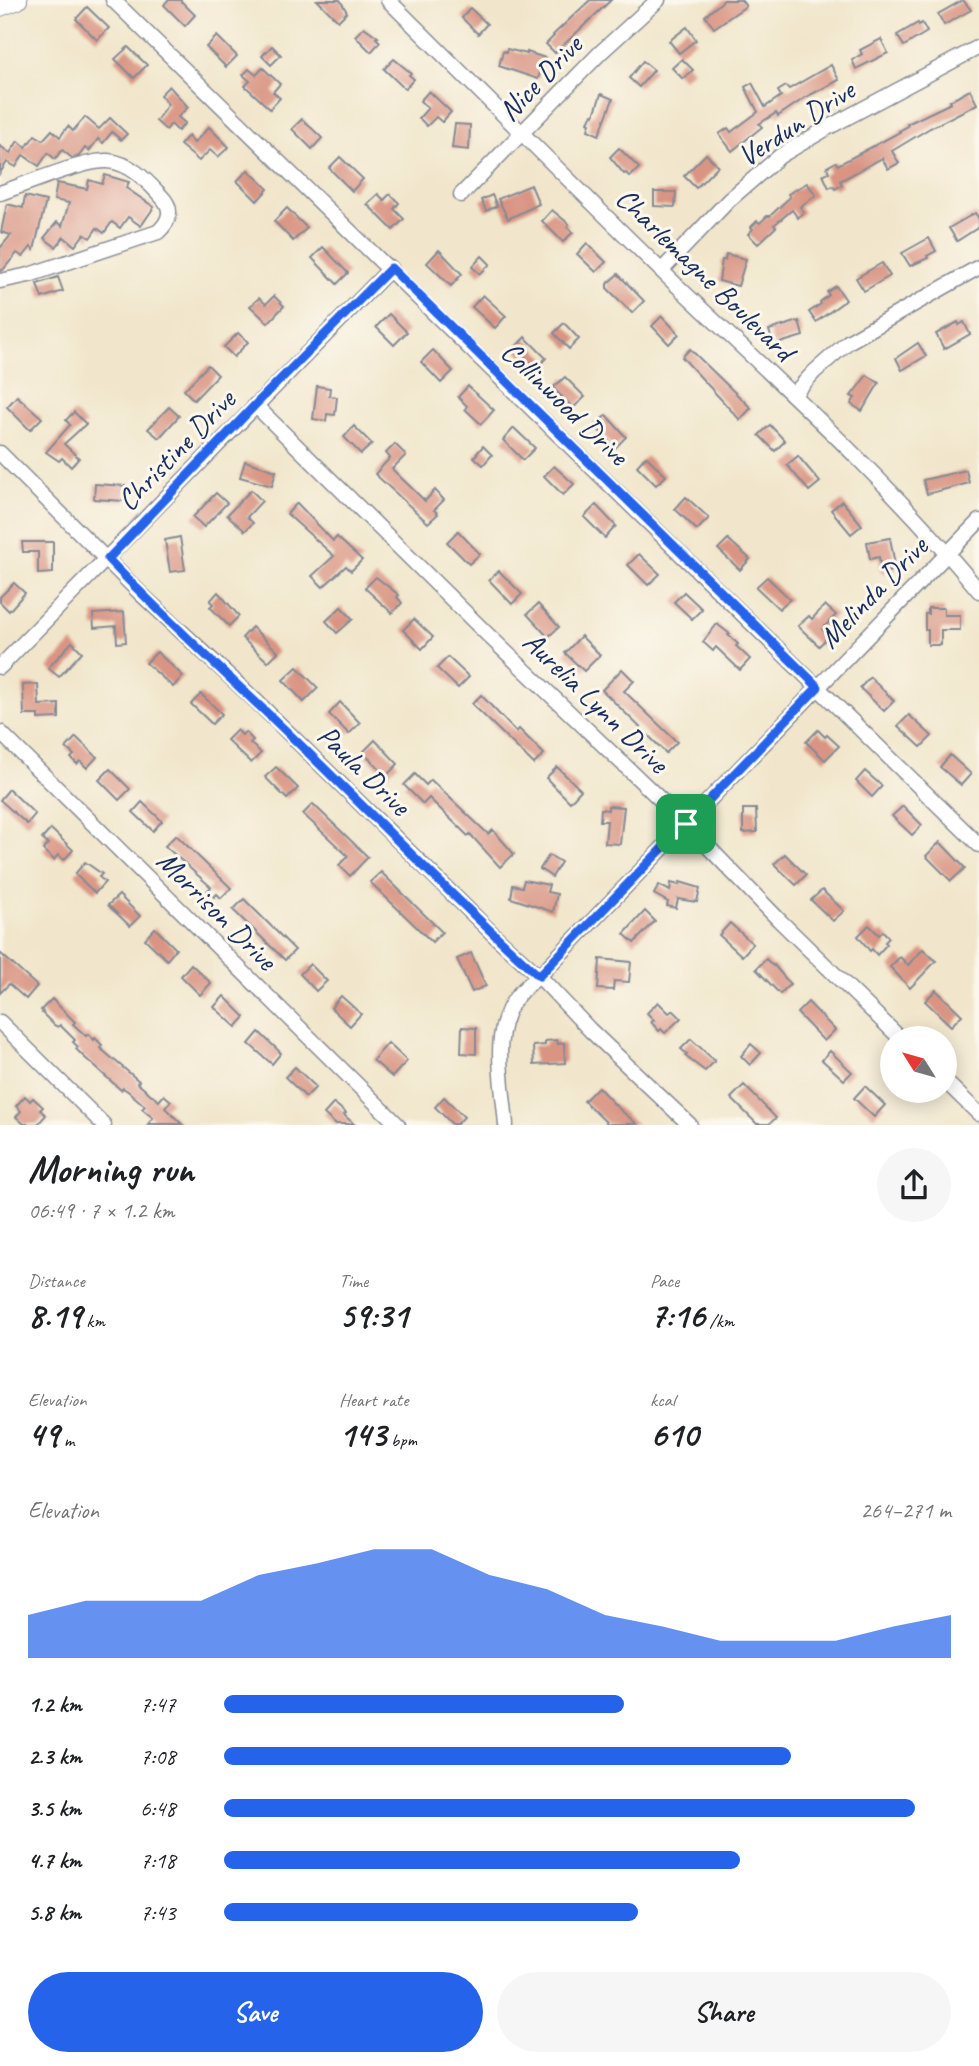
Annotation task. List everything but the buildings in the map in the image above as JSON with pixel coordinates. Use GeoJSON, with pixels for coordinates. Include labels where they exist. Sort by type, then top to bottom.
{"type":"FeatureCollection","features":[{"type":"Feature","properties":{"kind":"main road"},"geometry":{"type":"LineString","coordinates":[[0,7],[18,0]]}},
{"type":"Feature","properties":{"kind":"street","name":"Collinwood Drive"},"geometry":{"type":"LineString","coordinates":[[113,0],[391,268],[979,845]]}},
{"type":"Feature","properties":{"kind":"street","name":"Charlemagne Boulevard"},"geometry":{"type":"LineString","coordinates":[[388,0],[662,270],[841,440],[948,553],[979,591]]}},
{"type":"Feature","properties":{"kind":"street","name":"Nice Drive"},"geometry":{"type":"LineString","coordinates":[[461,195],[600,53],[658,0]]}},
{"type":"Feature","properties":{"kind":"street","name":"Verdun Drive"},"geometry":{"type":"LineString","coordinates":[[662,270],[729,200],[780,156],[979,47]]}},
{"type":"Feature","properties":{"kind":"street"},"geometry":{"type":"LineString","coordinates":[[0,193],[84,165],[109,161],[138,173],[168,203],[170,211],[168,220],[158,232],[29,275],[0,281]]}},
{"type":"Feature","properties":{"kind":"street"},"geometry":{"type":"LineString","coordinates":[[793,396],[814,372],[848,342],[979,267]]}},
{"type":"Feature","properties":{"kind":"street","name":"Christine Drive"},"geometry":{"type":"LineString","coordinates":[[0,667],[391,268]]}},
{"type":"Feature","properties":{"kind":"street","name":"Aurelia Lynn Drive"},"geometry":{"type":"LineString","coordinates":[[255,405],[488,635],[686,824],[888,1026]]}},
{"type":"Feature","properties":{"kind":"street","name":"Paula Drive"},"geometry":{"type":"LineString","coordinates":[[0,453],[141,594],[256,701],[539,976],[590,1030],[691,1125]]}},
{"type":"Feature","properties":{"kind":"street","name":"Melinda Drive"},"geometry":{"type":"LineString","coordinates":[[506,1125],[500,1042],[505,1017],[519,994],[979,521]]}},
{"type":"Feature","properties":{"kind":"street","name":"Morrison Drive"},"geometry":{"type":"LineString","coordinates":[[0,732],[398,1125]]}},
{"type":"Feature","properties":{"kind":"street"},"geometry":{"type":"LineString","coordinates":[[0,1022],[104,1125]]}},
{"type":"Feature","properties":{"kind":"street"},"geometry":{"type":"LineString","coordinates":[[957,1093],[979,1114]]}},
{"type":"Feature","properties":{"kind":"route"},"geometry":{"type":"LineString","coordinates":[[391,268],[818,687],[686,824],[539,976],[256,701],[141,594],[108,559],[391,268]]}}]}
